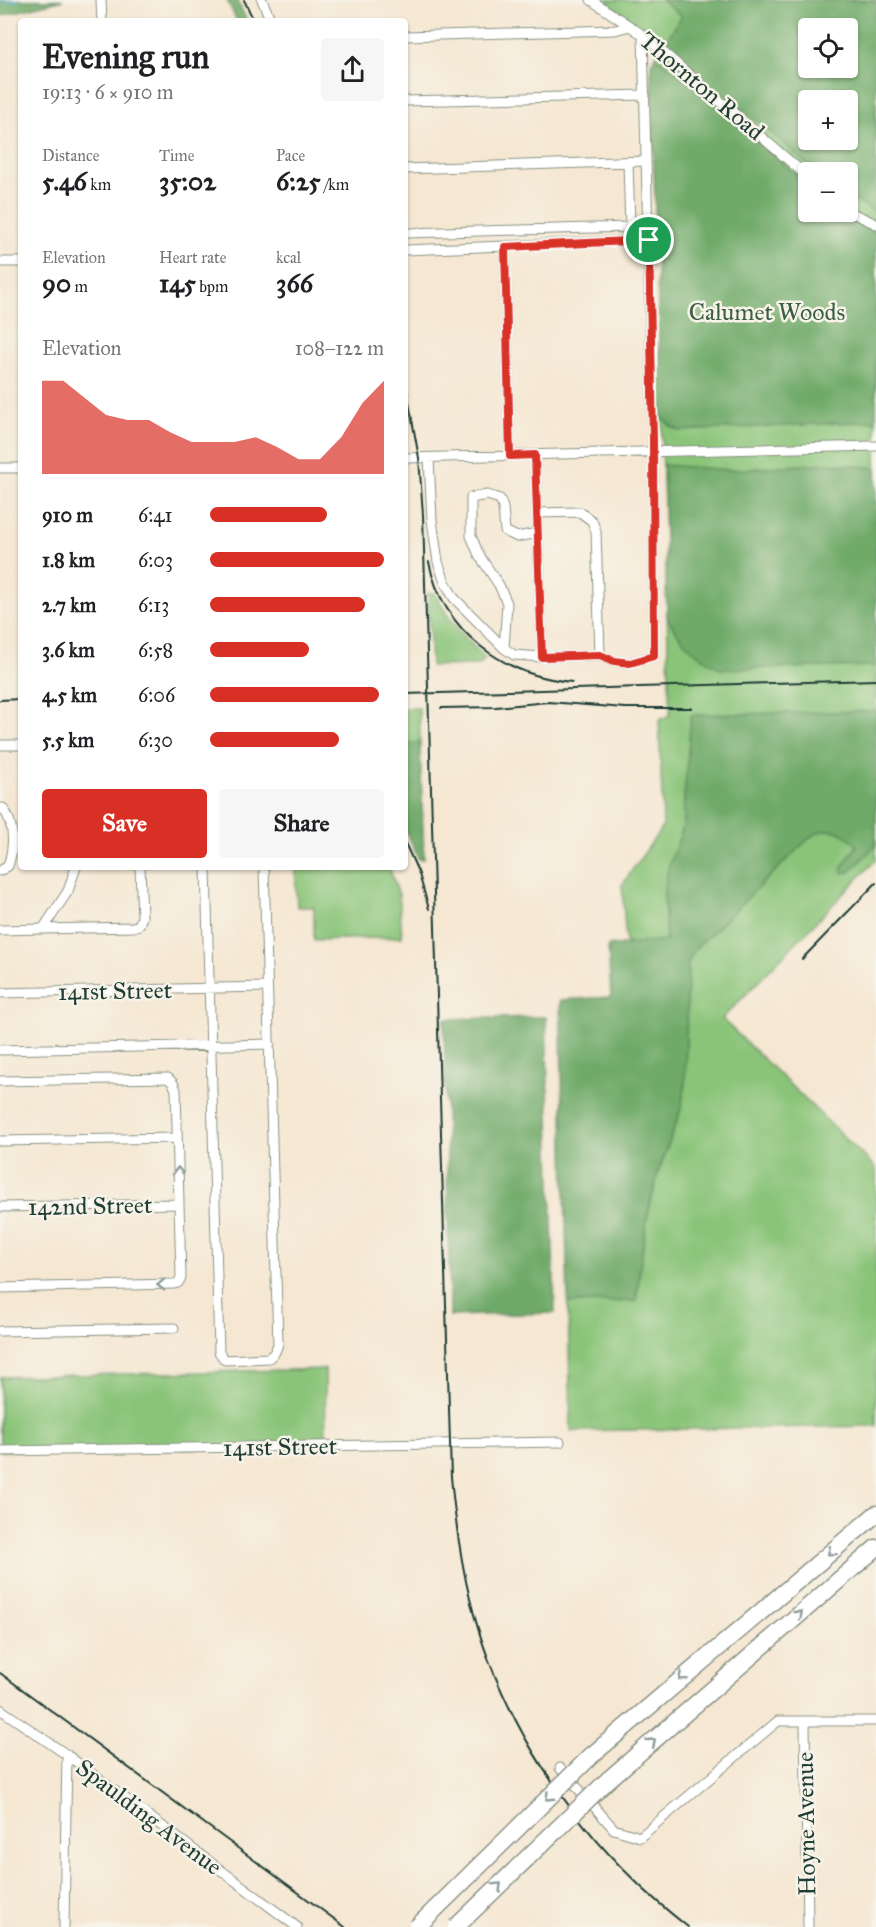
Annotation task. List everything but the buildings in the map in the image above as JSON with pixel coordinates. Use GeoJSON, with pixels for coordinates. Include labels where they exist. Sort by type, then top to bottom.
{"type":"FeatureCollection","features":[{"type":"Feature","properties":{"kind":"highway"},"geometry":{"type":"LineString","coordinates":[[417,1927],[591,1756],[876,1514]]}},
{"type":"Feature","properties":{"kind":"highway"},"geometry":{"type":"LineString","coordinates":[[456,1927],[608,1780],[876,1548]]}},
{"type":"Feature","properties":{"kind":"street"},"geometry":{"type":"LineString","coordinates":[[101,0],[102,18]]}},
{"type":"Feature","properties":{"kind":"street"},"geometry":{"type":"LineString","coordinates":[[262,0],[270,18]]}},
{"type":"Feature","properties":{"kind":"street","name":"Thornton Road"},"geometry":{"type":"LineString","coordinates":[[591,0],[643,35],[798,168]]}},
{"type":"Feature","properties":{"kind":"street"},"geometry":{"type":"LineString","coordinates":[[408,36],[615,30],[630,26]]}},
{"type":"Feature","properties":{"kind":"street"},"geometry":{"type":"LineString","coordinates":[[429,458],[432,520],[438,561],[445,582],[454,598],[504,648],[514,655],[542,657],[600,655],[614,661],[630,663],[654,656],[654,452],[643,35]]}},
{"type":"Feature","properties":{"kind":"street"},"geometry":{"type":"LineString","coordinates":[[408,101],[645,94]]}},
{"type":"Feature","properties":{"kind":"street"},"geometry":{"type":"LineString","coordinates":[[408,169],[646,161]]}},
{"type":"Feature","properties":{"kind":"street"},"geometry":{"type":"LineString","coordinates":[[408,233],[630,227],[628,162]]}},
{"type":"Feature","properties":{"kind":"street"},"geometry":{"type":"LineString","coordinates":[[858,216],[876,224]]}},
{"type":"Feature","properties":{"kind":"street"},"geometry":{"type":"LineString","coordinates":[[408,250],[649,240]]}},
{"type":"Feature","properties":{"kind":"street"},"geometry":{"type":"LineString","coordinates":[[505,247],[510,456]]}},
{"type":"Feature","properties":{"kind":"street"},"geometry":{"type":"LineString","coordinates":[[0,262],[18,262]]}},
{"type":"Feature","properties":{"kind":"street"},"geometry":{"type":"LineString","coordinates":[[408,459],[876,446]]}},
{"type":"Feature","properties":{"kind":"street"},"geometry":{"type":"LineString","coordinates":[[535,455],[542,657]]}},
{"type":"Feature","properties":{"kind":"street"},"geometry":{"type":"LineString","coordinates":[[0,468],[18,468]]}},
{"type":"Feature","properties":{"kind":"street"},"geometry":{"type":"LineString","coordinates":[[504,648],[507,603],[499,585],[478,555],[471,536],[471,498],[487,495],[500,499],[505,531],[517,537],[538,533]]}},
{"type":"Feature","properties":{"kind":"street"},"geometry":{"type":"LineString","coordinates":[[537,513],[580,512],[592,521],[596,531],[600,655]]}},
{"type":"Feature","properties":{"kind":"street"},"geometry":{"type":"LineString","coordinates":[[0,745],[18,744]]}},
{"type":"Feature","properties":{"kind":"street"},"geometry":{"type":"LineString","coordinates":[[0,808],[3,808],[8,815],[13,851],[9,866],[0,871]]}},
{"type":"Feature","properties":{"kind":"street"},"geometry":{"type":"LineString","coordinates":[[43,929],[68,891],[75,870]]}},
{"type":"Feature","properties":{"kind":"street"},"geometry":{"type":"LineString","coordinates":[[0,930],[139,925],[142,917],[140,870]]}},
{"type":"Feature","properties":{"kind":"street"},"geometry":{"type":"LineString","coordinates":[[206,870],[219,1352],[225,1360],[269,1358],[275,1352],[278,1344],[264,870]]}},
{"type":"Feature","properties":{"kind":"street","name":"141st Street"},"geometry":{"type":"LineString","coordinates":[[0,993],[267,987]]}},
{"type":"Feature","properties":{"kind":"street"},"geometry":{"type":"LineString","coordinates":[[0,1050],[270,1044]]}},
{"type":"Feature","properties":{"kind":"street"},"geometry":{"type":"LineString","coordinates":[[0,1082],[168,1078],[173,1083],[176,1090],[181,1278],[178,1283],[174,1284],[0,1288]]}},
{"type":"Feature","properties":{"kind":"street"},"geometry":{"type":"LineString","coordinates":[[0,1141],[177,1138]]}},
{"type":"Feature","properties":{"kind":"street","name":"142nd Street"},"geometry":{"type":"LineString","coordinates":[[0,1208],[180,1204]]}},
{"type":"Feature","properties":{"kind":"street"},"geometry":{"type":"LineString","coordinates":[[0,1331],[174,1328]]}},
{"type":"Feature","properties":{"kind":"street","name":"141st Street"},"geometry":{"type":"LineString","coordinates":[[0,1451],[560,1442]]}},
{"type":"Feature","properties":{"kind":"street","name":"Spaulding Avenue"},"geometry":{"type":"LineString","coordinates":[[0,1710],[67,1755],[297,1927]]}},
{"type":"Feature","properties":{"kind":"street"},"geometry":{"type":"LineString","coordinates":[[560,1768],[614,1829],[640,1837],[778,1721],[876,1721]]}},
{"type":"Feature","properties":{"kind":"street","name":"Hoyne Avenue"},"geometry":{"type":"LineString","coordinates":[[805,1721],[808,1927]]}},
{"type":"Feature","properties":{"kind":"street"},"geometry":{"type":"LineString","coordinates":[[64,1927],[67,1755]]}},
{"type":"Feature","properties":{"kind":"green space"},"geometry":{"type":"Polygon","coordinates":[[[0,0],[63,0],[0,16],[0,0]]]}},
{"type":"Feature","properties":{"kind":"green space"},"geometry":{"type":"Polygon","coordinates":[[[227,0],[237,0],[246,18],[236,18],[227,0]]]}},
{"type":"Feature","properties":{"kind":"green space","name":"Calumet Woods"},"geometry":{"type":"Polygon","coordinates":[[[603,0],[876,0],[876,860],[722,1019],[876,1168],[876,1426],[571,1431],[568,1303],[636,1301],[646,1222],[658,1173],[680,1112],[664,890],[666,941],[626,944],[622,885],[663,826],[659,720],[670,715],[651,63],[664,44],[603,0]]]}},
{"type":"Feature","properties":{"kind":"green space"},"geometry":{"type":"Polygon","coordinates":[[[661,0],[876,0],[876,213],[858,202],[858,162],[805,162],[664,44],[682,16],[661,0]]]}},
{"type":"Feature","properties":{"kind":"green space"},"geometry":{"type":"Polygon","coordinates":[[[655,58],[663,61],[798,176],[798,222],[858,222],[876,232],[876,421],[680,431],[670,426],[661,416],[651,63],[655,58]]]}},
{"type":"Feature","properties":{"kind":"green space"},"geometry":{"type":"Polygon","coordinates":[[[828,463],[876,468],[876,666],[721,669],[690,648],[667,617],[663,465],[732,470],[828,463]]]}},
{"type":"Feature","properties":{"kind":"green space"},"geometry":{"type":"Polygon","coordinates":[[[428,593],[435,593],[451,620],[485,658],[479,665],[431,666],[428,593]]]}},
{"type":"Feature","properties":{"kind":"green space"},"geometry":{"type":"Polygon","coordinates":[[[408,708],[419,708],[420,742],[408,744],[408,708]]]}},
{"type":"Feature","properties":{"kind":"green space"},"geometry":{"type":"Polygon","coordinates":[[[876,711],[876,845],[850,872],[843,873],[842,867],[857,846],[847,836],[838,832],[828,830],[816,834],[806,841],[696,948],[688,963],[685,1088],[680,1112],[658,1173],[646,1222],[636,1301],[568,1303],[560,1000],[611,997],[608,946],[666,940],[664,890],[669,865],[684,825],[691,715],[876,711]]]}},
{"type":"Feature","properties":{"kind":"green space"},"geometry":{"type":"Polygon","coordinates":[[[420,742],[424,859],[419,859],[408,836],[408,744],[420,742]]]}},
{"type":"Feature","properties":{"kind":"green space"},"geometry":{"type":"Polygon","coordinates":[[[295,870],[390,870],[399,895],[402,937],[314,940],[314,907],[297,907],[295,870]]]}},
{"type":"Feature","properties":{"kind":"green space"},"geometry":{"type":"Polygon","coordinates":[[[546,1017],[555,1313],[450,1316],[444,1019],[546,1017]]]}},
{"type":"Feature","properties":{"kind":"green space"},"geometry":{"type":"Polygon","coordinates":[[[325,1369],[326,1446],[0,1451],[0,1377],[325,1369]]]}},
{"type":"Feature","properties":{"kind":"waterway"},"geometry":{"type":"LineString","coordinates":[[0,2],[18,0]]}},
{"type":"Feature","properties":{"kind":"railway"},"geometry":{"type":"LineString","coordinates":[[244,0],[253,18]]}},
{"type":"Feature","properties":{"kind":"railway"},"geometry":{"type":"LineString","coordinates":[[408,398],[419,458],[423,515],[451,1477],[463,1568],[481,1638],[495,1676],[532,1750],[554,1785],[605,1850],[646,1892],[688,1927]]}},
{"type":"Feature","properties":{"kind":"railway"},"geometry":{"type":"LineString","coordinates":[[429,562],[436,587],[448,609],[462,629],[480,646],[523,671],[572,682]]}},
{"type":"Feature","properties":{"kind":"railway"},"geometry":{"type":"LineString","coordinates":[[408,694],[876,680]]}},
{"type":"Feature","properties":{"kind":"railway"},"geometry":{"type":"LineString","coordinates":[[0,700],[18,699]]}},
{"type":"Feature","properties":{"kind":"railway"},"geometry":{"type":"LineString","coordinates":[[441,708],[496,707],[548,702],[625,708],[692,708]]}},
{"type":"Feature","properties":{"kind":"railway"},"geometry":{"type":"LineString","coordinates":[[408,850],[419,874],[429,909]]}},
{"type":"Feature","properties":{"kind":"railway"},"geometry":{"type":"LineString","coordinates":[[802,959],[876,883]]}},
{"type":"Feature","properties":{"kind":"railway"},"geometry":{"type":"LineString","coordinates":[[0,1673],[345,1927]]}},
{"type":"Feature","properties":{"kind":"route"},"geometry":{"type":"LineString","coordinates":[[649,240],[654,656],[630,663],[614,661],[600,655],[542,657],[535,455],[510,456],[505,247],[649,240]]}}]}
